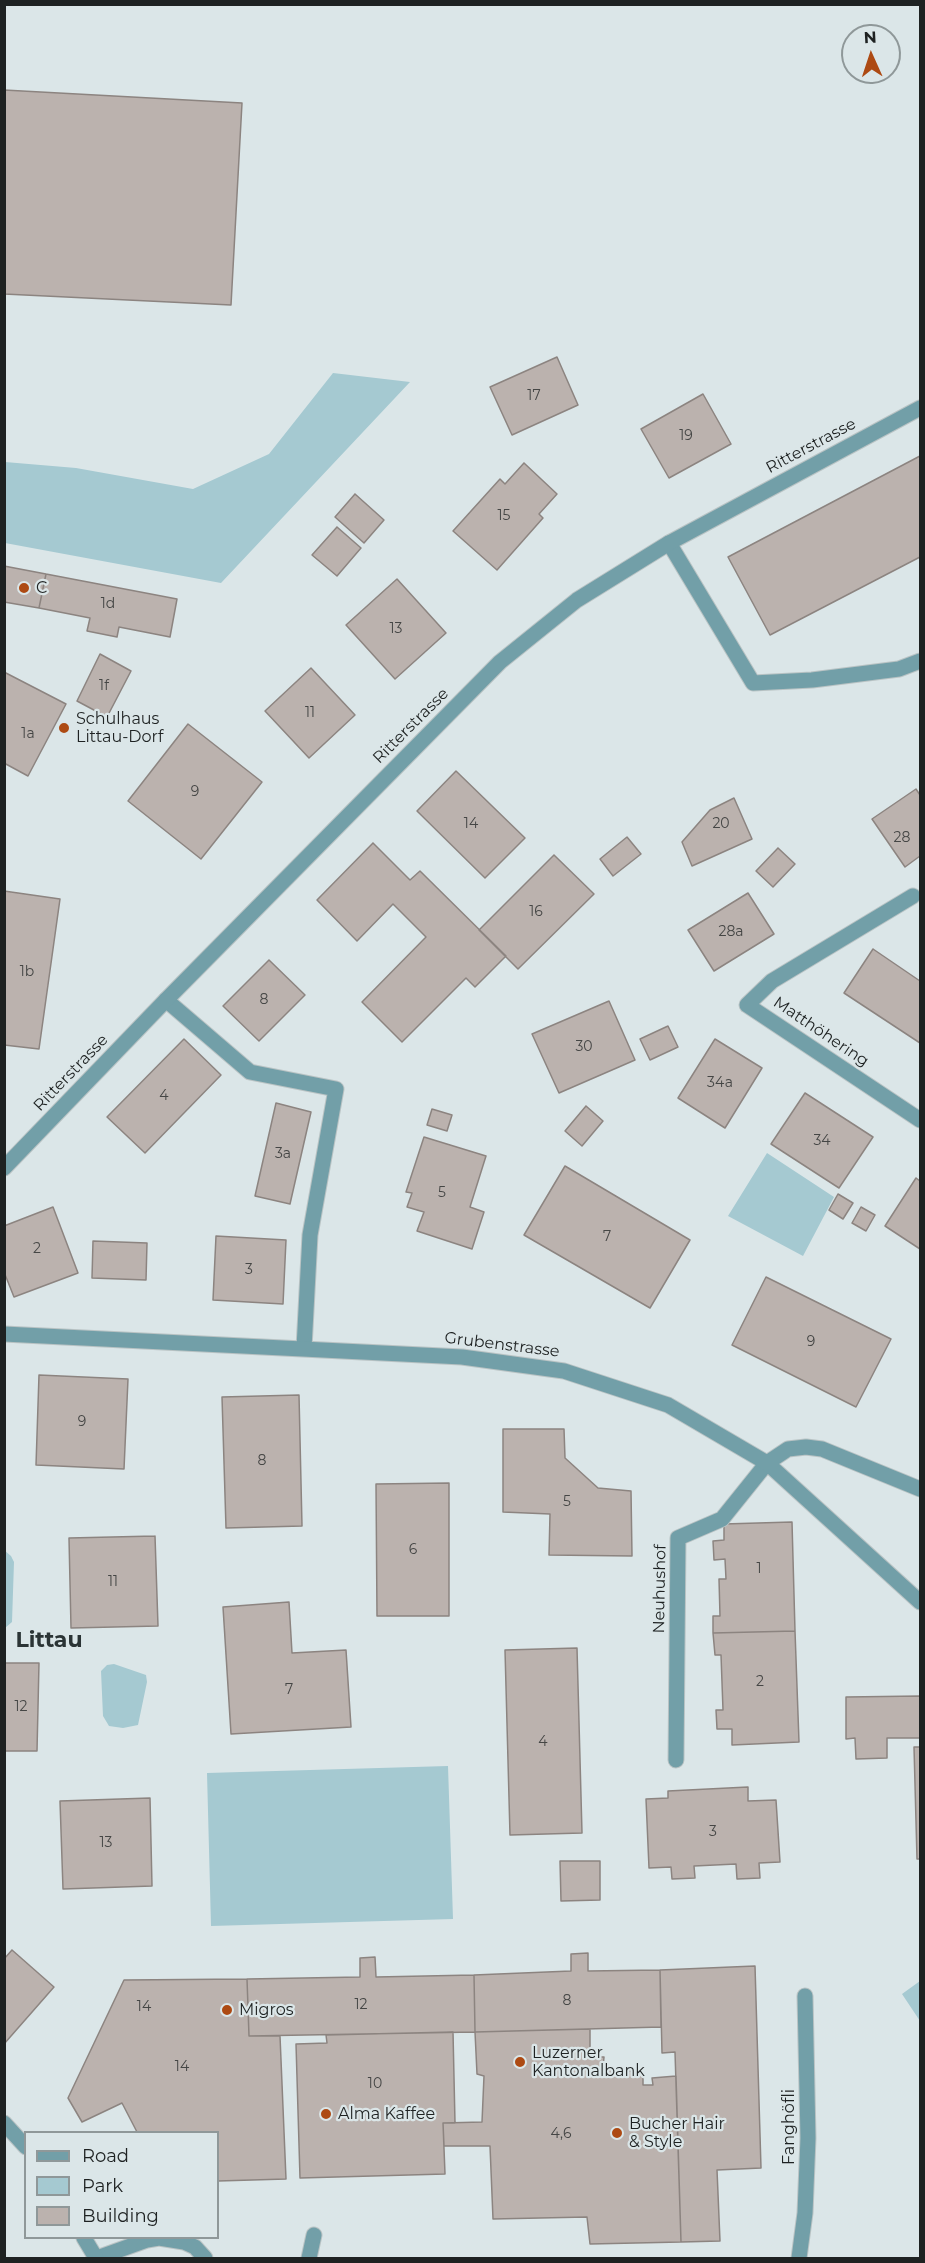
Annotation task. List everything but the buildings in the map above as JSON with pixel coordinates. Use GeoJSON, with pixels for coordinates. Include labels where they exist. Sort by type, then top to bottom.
{"type":"FeatureCollection","features":[{"type":"Feature","properties":{"kind":"street","name":"Ritterstrasse"},"geometry":{"type":"LineString","coordinates":[[4,1168],[166,1000],[500,662],[576,600],[669,543],[921,408]]}},
{"type":"Feature","properties":{"kind":"street"},"geometry":{"type":"LineString","coordinates":[[669,543],[753,683],[823,679],[899,669],[921,661]]}},
{"type":"Feature","properties":{"kind":"street","name":"Matthöhering"},"geometry":{"type":"LineString","coordinates":[[913,896],[772,981],[747,1005],[921,1120]]}},
{"type":"Feature","properties":{"kind":"street"},"geometry":{"type":"LineString","coordinates":[[166,1000],[250,1072],[336,1089],[310,1234],[304,1348]]}},
{"type":"Feature","properties":{"kind":"street","name":"Grubenstrasse"},"geometry":{"type":"LineString","coordinates":[[4,1334],[462,1357],[564,1371],[668,1405],[767,1463],[921,1602]]}},
{"type":"Feature","properties":{"kind":"street"},"geometry":{"type":"LineString","coordinates":[[767,1463],[788,1449],[806,1447],[822,1449],[921,1489]]}},
{"type":"Feature","properties":{"kind":"street","name":"Neuhushof"},"geometry":{"type":"LineString","coordinates":[[676,1760],[678,1538],[722,1519],[767,1463]]}},
{"type":"Feature","properties":{"kind":"street","name":"Fanghöfli"},"geometry":{"type":"LineString","coordinates":[[799,2259],[805,2212],[808,2138],[805,1996]]}},
{"type":"Feature","properties":{"kind":"street"},"geometry":{"type":"LineString","coordinates":[[4,2123],[24,2145]]}},
{"type":"Feature","properties":{"kind":"street"},"geometry":{"type":"LineString","coordinates":[[309,2259],[314,2235]]}},
{"type":"Feature","properties":{"kind":"street"},"geometry":{"type":"LineString","coordinates":[[85,2239],[96,2259],[153,2239]]}},
{"type":"Feature","properties":{"kind":"street"},"geometry":{"type":"LineString","coordinates":[[165,2239],[184,2242],[195,2247],[205,2259]]}},
{"type":"Feature","properties":{"kind":"green space"},"geometry":{"type":"Polygon","coordinates":[[[333,373],[410,382],[221,583],[5,543],[5,462],[76,468],[193,489],[269,454],[333,373]]]}},
{"type":"Feature","properties":{"kind":"green space"},"geometry":{"type":"Polygon","coordinates":[[[767,1153],[834,1197],[803,1256],[728,1216],[767,1153]]]}},
{"type":"Feature","properties":{"kind":"green space"},"geometry":{"type":"Polygon","coordinates":[[[4,1550],[14,1562],[12,1622],[5,1628],[4,1550]]]}},
{"type":"Feature","properties":{"kind":"green space"},"geometry":{"type":"Polygon","coordinates":[[[114,1664],[146,1675],[147,1682],[138,1725],[123,1728],[109,1726],[103,1716],[101,1671],[107,1665],[114,1664]]]}},
{"type":"Feature","properties":{"kind":"green space"},"geometry":{"type":"Polygon","coordinates":[[[448,1766],[453,1919],[211,1926],[207,1773],[448,1766]]]}},
{"type":"Feature","properties":{"kind":"green space"},"geometry":{"type":"Polygon","coordinates":[[[920,1981],[920,2021],[902,1994],[920,1981]]]}},
{"type":"Feature","properties":{"kind":"place","name":"C"},"geometry":{"type":"Point","coordinates":[24,588]}},
{"type":"Feature","properties":{"kind":"place","name":"Schulhaus Littau-Dorf"},"geometry":{"type":"Point","coordinates":[64,728]}},
{"type":"Feature","properties":{"kind":"place","name":"Migros"},"geometry":{"type":"Point","coordinates":[227,2010]}},
{"type":"Feature","properties":{"kind":"place","name":"Luzerner Kantonalbank"},"geometry":{"type":"Point","coordinates":[520,2062]}},
{"type":"Feature","properties":{"kind":"place","name":"Alma Kaffee"},"geometry":{"type":"Point","coordinates":[326,2114]}},
{"type":"Feature","properties":{"kind":"place","name":"Bucher Hair & Style"},"geometry":{"type":"Point","coordinates":[617,2133]}},
{"type":"Feature","properties":{"kind":"district","name":"Littau"},"geometry":{"type":"Point","coordinates":[49,1641]}}]}
